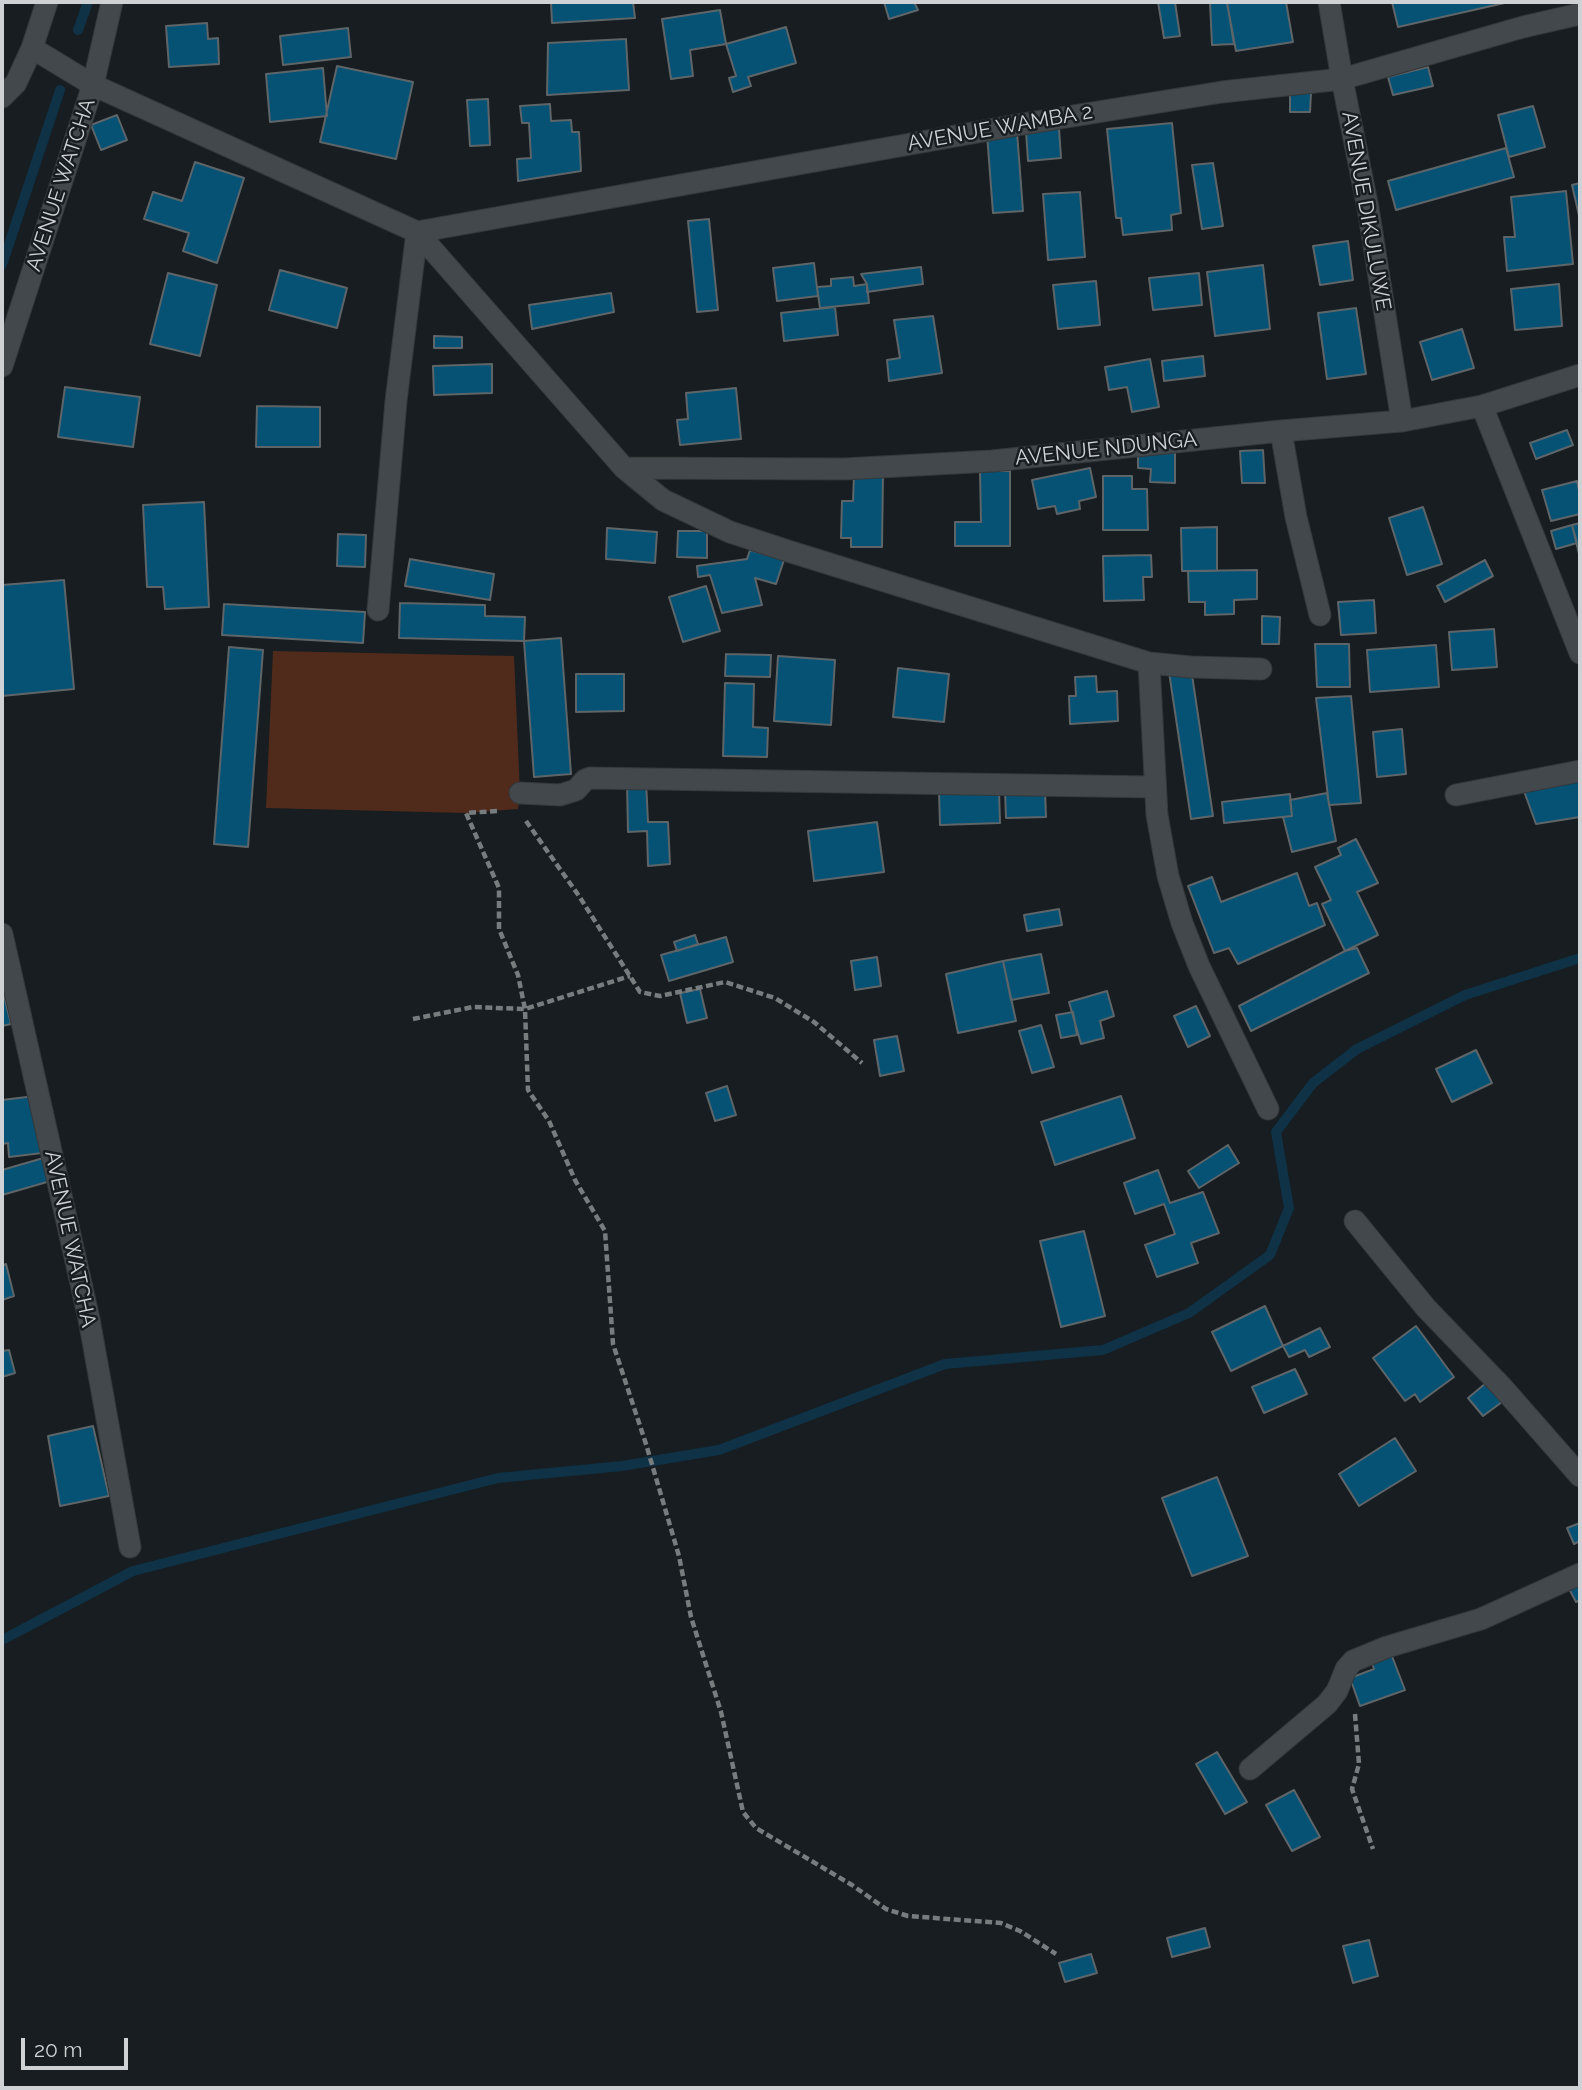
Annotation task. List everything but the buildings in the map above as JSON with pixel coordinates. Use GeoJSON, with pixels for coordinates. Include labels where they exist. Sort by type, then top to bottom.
{"type":"FeatureCollection","features":[{"type":"Feature","properties":{"kind":"street"},"geometry":{"type":"LineString","coordinates":[[2,97],[16,83],[32,48],[47,2]]}},
{"type":"Feature","properties":{"kind":"street","name":"AVENUE WATCHA"},"geometry":{"type":"LineString","coordinates":[[2,366],[93,85],[112,2]]}},
{"type":"Feature","properties":{"kind":"street","name":"AVENUE DIKULUWE"},"geometry":{"type":"LineString","coordinates":[[1329,2],[1368,208],[1402,421]]}},
{"type":"Feature","properties":{"kind":"street","name":"AVENUE WAMBA 2"},"geometry":{"type":"LineString","coordinates":[[417,232],[1017,125],[1222,92],[1342,79],[1523,27],[1580,14]]}},
{"type":"Feature","properties":{"kind":"street"},"geometry":{"type":"LineString","coordinates":[[32,48],[93,85],[417,232],[624,468],[663,500],[730,532],[1149,663],[1261,669]]}},
{"type":"Feature","properties":{"kind":"street"},"geometry":{"type":"LineString","coordinates":[[378,610],[396,401],[417,232]]}},
{"type":"Feature","properties":{"kind":"street","name":"AVENUE NDUNGA"},"geometry":{"type":"LineString","coordinates":[[624,468],[844,469],[992,461],[1402,421],[1482,406],[1580,375]]}},
{"type":"Feature","properties":{"kind":"street"},"geometry":{"type":"LineString","coordinates":[[1482,406],[1580,653]]}},
{"type":"Feature","properties":{"kind":"street"},"geometry":{"type":"LineString","coordinates":[[1281,431],[1296,517],[1320,615]]}},
{"type":"Feature","properties":{"kind":"street"},"geometry":{"type":"LineString","coordinates":[[1149,663],[1154,788],[1168,876],[1199,966],[1268,1109]]}},
{"type":"Feature","properties":{"kind":"street"},"geometry":{"type":"LineString","coordinates":[[1456,795],[1580,771]]}},
{"type":"Feature","properties":{"kind":"street"},"geometry":{"type":"LineString","coordinates":[[520,793],[560,795],[576,790],[584,780],[590,778],[1154,788]]}},
{"type":"Feature","properties":{"kind":"street","name":"AVENUE WATCHA"},"geometry":{"type":"LineString","coordinates":[[2,934],[89,1319],[130,1547]]}},
{"type":"Feature","properties":{"kind":"street"},"geometry":{"type":"LineString","coordinates":[[1354,1221],[1426,1308],[1502,1387],[1580,1476]]}},
{"type":"Feature","properties":{"kind":"street"},"geometry":{"type":"LineString","coordinates":[[1250,1769],[1308,1722],[1337,1691],[1346,1669],[1353,1661],[1387,1647],[1480,1619],[1580,1574]]}},
{"type":"Feature","properties":{"kind":"path"},"geometry":{"type":"LineString","coordinates":[[466,813],[499,888],[499,929],[518,975],[525,1009],[528,1090],[549,1121],[575,1180],[605,1231],[612,1344],[646,1444],[679,1556],[691,1617],[721,1712],[743,1812],[756,1828],[852,1885],[886,1909],[908,1916],[1001,1923],[1020,1931],[1056,1954]]}},
{"type":"Feature","properties":{"kind":"path"},"geometry":{"type":"LineString","coordinates":[[525,820],[579,896],[640,992],[660,996],[725,982],[775,998],[814,1022],[862,1063]]}},
{"type":"Feature","properties":{"kind":"path"},"geometry":{"type":"LineString","coordinates":[[413,1019],[473,1007],[525,1009],[630,976]]}},
{"type":"Feature","properties":{"kind":"path"},"geometry":{"type":"LineString","coordinates":[[1337,1691],[1355,1714],[1359,1764],[1352,1789],[1373,1849]]}},
{"type":"Feature","properties":{"kind":"shaded area"},"geometry":{"type":"Polygon","coordinates":[[[273,651],[514,656],[520,793],[518,809],[466,813],[266,808],[273,651]]]}},
{"type":"Feature","properties":{"kind":"waterway"},"geometry":{"type":"LineString","coordinates":[[78,30],[88,2]]}},
{"type":"Feature","properties":{"kind":"waterway"},"geometry":{"type":"LineString","coordinates":[[2,265],[60,90]]}},
{"type":"Feature","properties":{"kind":"waterway"},"geometry":{"type":"LineString","coordinates":[[2,1640],[133,1571],[498,1478],[622,1466],[719,1450],[945,1364],[1103,1350],[1189,1313],[1270,1255],[1289,1208],[1276,1132],[1313,1083],[1357,1049],[1465,995],[1580,958]]}}]}
